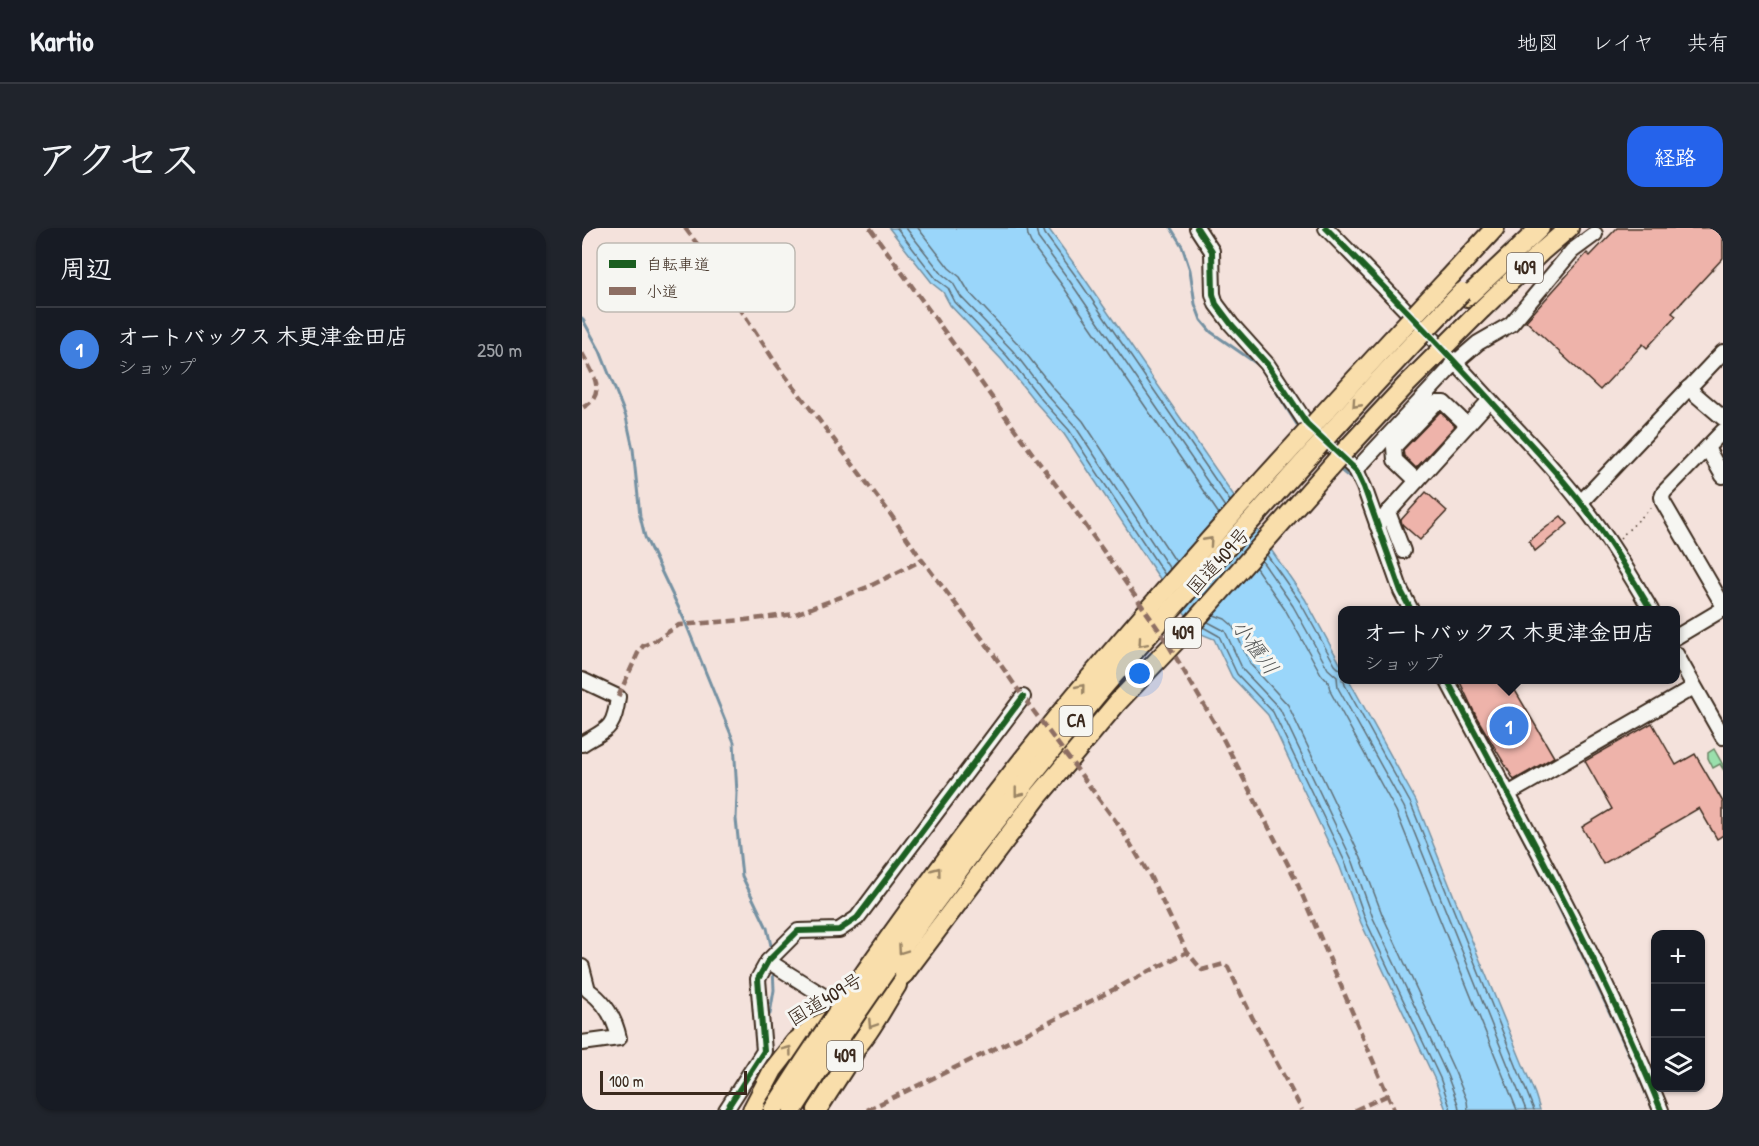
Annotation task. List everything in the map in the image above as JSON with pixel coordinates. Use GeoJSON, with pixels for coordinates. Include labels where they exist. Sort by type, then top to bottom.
{"type":"FeatureCollection","features":[{"type":"Feature","properties":{"kind":"highway"},"geometry":{"type":"LineString","coordinates":[[1444,276],[1477,228]]}},
{"type":"Feature","properties":{"kind":"highway"},"geometry":{"type":"LineString","coordinates":[[1390,353],[1414,303],[1495,228]]}},
{"type":"Feature","properties":{"kind":"highway","name":"CA"},"geometry":{"type":"LineString","coordinates":[[761,1107],[836,1013],[929,881],[1018,766],[1161,593],[1390,353],[1464,294],[1524,228]]}},
{"type":"Feature","properties":{"kind":"highway"},"geometry":{"type":"LineString","coordinates":[[1464,294],[1540,228]]}},
{"type":"Feature","properties":{"kind":"highway","name":"国道409号"},"geometry":{"type":"LineString","coordinates":[[761,1107],[781,1075],[791,1070],[834,1061],[849,1054],[859,1045],[904,974],[1037,798],[1117,703],[1398,394],[1482,309],[1569,228]]}},
{"type":"Feature","properties":{"kind":"highway","name":"CA"},"geometry":{"type":"LineString","coordinates":[[793,1110],[849,1024],[943,891],[1027,781],[1390,353]]}},
{"type":"Feature","properties":{"kind":"highway","name":"国道409号"},"geometry":{"type":"LineString","coordinates":[[761,1107],[773,1070],[795,1042],[812,1029],[884,991],[904,974]]}},
{"type":"Feature","properties":{"kind":"highway"},"geometry":{"type":"LineString","coordinates":[[817,1110],[859,1045]]}},
{"type":"Feature","properties":{"kind":"street"},"geometry":{"type":"LineString","coordinates":[[1197,228],[1212,251],[1213,294],[1216,303],[1231,324],[1267,364],[1307,424],[1356,470],[1401,591],[1409,606]]}},
{"type":"Feature","properties":{"kind":"street"},"geometry":{"type":"LineString","coordinates":[[1326,228],[1456,362],[1581,502],[1649,606]]}},
{"type":"Feature","properties":{"kind":"street"},"geometry":{"type":"LineString","coordinates":[[1356,470],[1456,362],[1478,343],[1511,324],[1572,251],[1595,234]]}},
{"type":"Feature","properties":{"kind":"street"},"geometry":{"type":"LineString","coordinates":[[1581,502],[1723,352]]}},
{"type":"Feature","properties":{"kind":"street"},"geometry":{"type":"LineString","coordinates":[[1688,388],[1723,418]]}},
{"type":"Feature","properties":{"kind":"street"},"geometry":{"type":"LineString","coordinates":[[1377,525],[1490,400]]}},
{"type":"Feature","properties":{"kind":"street"},"geometry":{"type":"LineString","coordinates":[[1417,481],[1395,460],[1394,447],[1436,403],[1444,403],[1467,425]]}},
{"type":"Feature","properties":{"kind":"street"},"geometry":{"type":"LineString","coordinates":[[1680,634],[1723,607],[1662,497],[1664,492],[1723,431]]}},
{"type":"Feature","properties":{"kind":"street"},"geometry":{"type":"LineString","coordinates":[[1707,448],[1723,476]]}},
{"type":"Feature","properties":{"kind":"street"},"geometry":{"type":"LineString","coordinates":[[1388,512],[1402,551]]}},
{"type":"Feature","properties":{"kind":"street"},"geometry":{"type":"LineString","coordinates":[[1680,661],[1723,737]]}},
{"type":"Feature","properties":{"kind":"street"},"geometry":{"type":"LineString","coordinates":[[582,680],[618,697],[616,711],[608,729],[582,744]]}},
{"type":"Feature","properties":{"kind":"street"},"geometry":{"type":"LineString","coordinates":[[1449,684],[1614,1000],[1661,1110]]}},
{"type":"Feature","properties":{"kind":"street"},"geometry":{"type":"LineString","coordinates":[[1508,794],[1694,687]]}},
{"type":"Feature","properties":{"kind":"street"},"geometry":{"type":"LineString","coordinates":[[726,1110],[764,1051],[758,979],[768,961],[798,931],[839,930],[857,918],[1023,697]]}},
{"type":"Feature","properties":{"kind":"street"},"geometry":{"type":"LineString","coordinates":[[768,961],[830,1000],[833,1006],[833,1018]]}},
{"type":"Feature","properties":{"kind":"street"},"geometry":{"type":"LineString","coordinates":[[582,968],[588,990],[597,997],[610,1014],[616,1024],[619,1038],[582,1043]]}},
{"type":"Feature","properties":{"kind":"path"},"geometry":{"type":"LineString","coordinates":[[1620,539],[1662,497]]}},
{"type":"Feature","properties":{"kind":"green space"},"geometry":{"type":"Polygon","coordinates":[[[1714,749],[1723,769],[1720,764],[1713,768],[1708,758],[1708,753],[1714,749]]]}},
{"type":"Feature","properties":{"kind":"water","name":"小櫃川"},"geometry":{"type":"Polygon","coordinates":[[[889,228],[1048,228],[1305,599],[1338,660],[1338,684],[1351,684],[1416,801],[1540,1110],[1446,1110],[1435,1080],[1361,923],[1340,867],[1268,715],[1232,677],[1214,639],[1199,633],[1156,573],[1064,434],[1002,360],[950,305],[943,292],[933,284],[889,228]]]}},
{"type":"Feature","properties":{"kind":"building"},"geometry":{"type":"Polygon","coordinates":[[[1617,228],[1716,228],[1723,234],[1723,258],[1672,313],[1676,316],[1647,348],[1643,344],[1600,390],[1526,321],[1587,253],[1590,256],[1617,228]]]}},
{"type":"Feature","properties":{"kind":"building"},"geometry":{"type":"Polygon","coordinates":[[[1440,412],[1455,426],[1416,468],[1404,456],[1403,450],[1440,412]]]}},
{"type":"Feature","properties":{"kind":"building"},"geometry":{"type":"Polygon","coordinates":[[[1426,492],[1447,511],[1420,540],[1402,524],[1401,520],[1426,492]]]}},
{"type":"Feature","properties":{"kind":"building"},"geometry":{"type":"Polygon","coordinates":[[[1561,516],[1568,524],[1535,551],[1529,541],[1561,516]]]}},
{"type":"Feature","properties":{"kind":"building"},"geometry":{"type":"Polygon","coordinates":[[[1461,684],[1511,684],[1554,757],[1514,780],[1477,718],[1461,684]]]}},
{"type":"Feature","properties":{"kind":"building"},"geometry":{"type":"Polygon","coordinates":[[[1652,723],[1676,765],[1695,754],[1723,802],[1723,835],[1717,839],[1699,808],[1603,864],[1582,827],[1612,809],[1585,761],[1652,723]]]}},
{"type":"Feature","properties":{"kind":"waterway"},"geometry":{"type":"LineString","coordinates":[[1171,228],[1182,246],[1190,270],[1195,304],[1201,320],[1211,332],[1260,366],[1301,431]]}},
{"type":"Feature","properties":{"kind":"waterway"},"geometry":{"type":"LineString","coordinates":[[582,318],[600,351],[626,417],[633,449],[640,516],[645,537],[684,619],[734,742],[736,819],[742,876],[767,928],[772,950]]}},
{"type":"Feature","properties":{"kind":"waterway"},"geometry":{"type":"LineString","coordinates":[[1337,467],[1356,483],[1392,587],[1401,606]]}},
{"type":"Feature","properties":{"kind":"waterway"},"geometry":{"type":"LineString","coordinates":[[1469,735],[1588,967],[1653,1110]]}},
{"type":"Feature","properties":{"kind":"waterway"},"geometry":{"type":"LineString","coordinates":[[770,1014],[774,990],[773,968]]}},
{"type":"Feature","properties":{"kind":"marked path"},"geometry":{"type":"LineString","coordinates":[[685,228],[696,243]]}},
{"type":"Feature","properties":{"kind":"marked path"},"geometry":{"type":"LineString","coordinates":[[870,228],[1069,502],[1161,633],[1178,661],[1217,727],[1295,878],[1394,1110]]}},
{"type":"Feature","properties":{"kind":"marked path"},"geometry":{"type":"LineString","coordinates":[[742,312],[777,365],[889,512],[1120,827],[1150,876],[1187,952],[1202,970],[1224,964],[1228,967],[1302,1110]]}},
{"type":"Feature","properties":{"kind":"marked path"},"geometry":{"type":"LineString","coordinates":[[582,353],[594,376],[597,390],[595,396],[582,408]]}},
{"type":"Feature","properties":{"kind":"marked path"},"geometry":{"type":"LineString","coordinates":[[618,697],[643,646],[679,625],[795,614],[868,587],[922,560]]}},
{"type":"Feature","properties":{"kind":"marked path"},"geometry":{"type":"LineString","coordinates":[[867,1110],[1052,1021],[1187,952]]}},
{"type":"Feature","properties":{"kind":"marked path"},"geometry":{"type":"LineString","coordinates":[[1355,1110],[1388,1095]]}},
{"type":"Feature","properties":{"kind":"cycle path"},"geometry":{"type":"LineString","coordinates":[[1197,228],[1212,251],[1213,294],[1216,304],[1267,364],[1307,424],[1356,470],[1401,591],[1409,606]]}},
{"type":"Feature","properties":{"kind":"cycle path"},"geometry":{"type":"LineString","coordinates":[[1326,228],[1435,341],[1562,479],[1618,555],[1649,606]]}},
{"type":"Feature","properties":{"kind":"cycle path"},"geometry":{"type":"LineString","coordinates":[[1449,684],[1587,946],[1661,1110]]}},
{"type":"Feature","properties":{"kind":"cycle path"},"geometry":{"type":"LineString","coordinates":[[726,1110],[764,1051],[758,979],[768,961],[798,931],[839,930],[857,918],[1023,697]]}},
{"type":"Feature","properties":{"kind":"place","name":"オートバックス 木更津金田店"},"geometry":{"type":"Point","coordinates":[1509,726]}}]}
